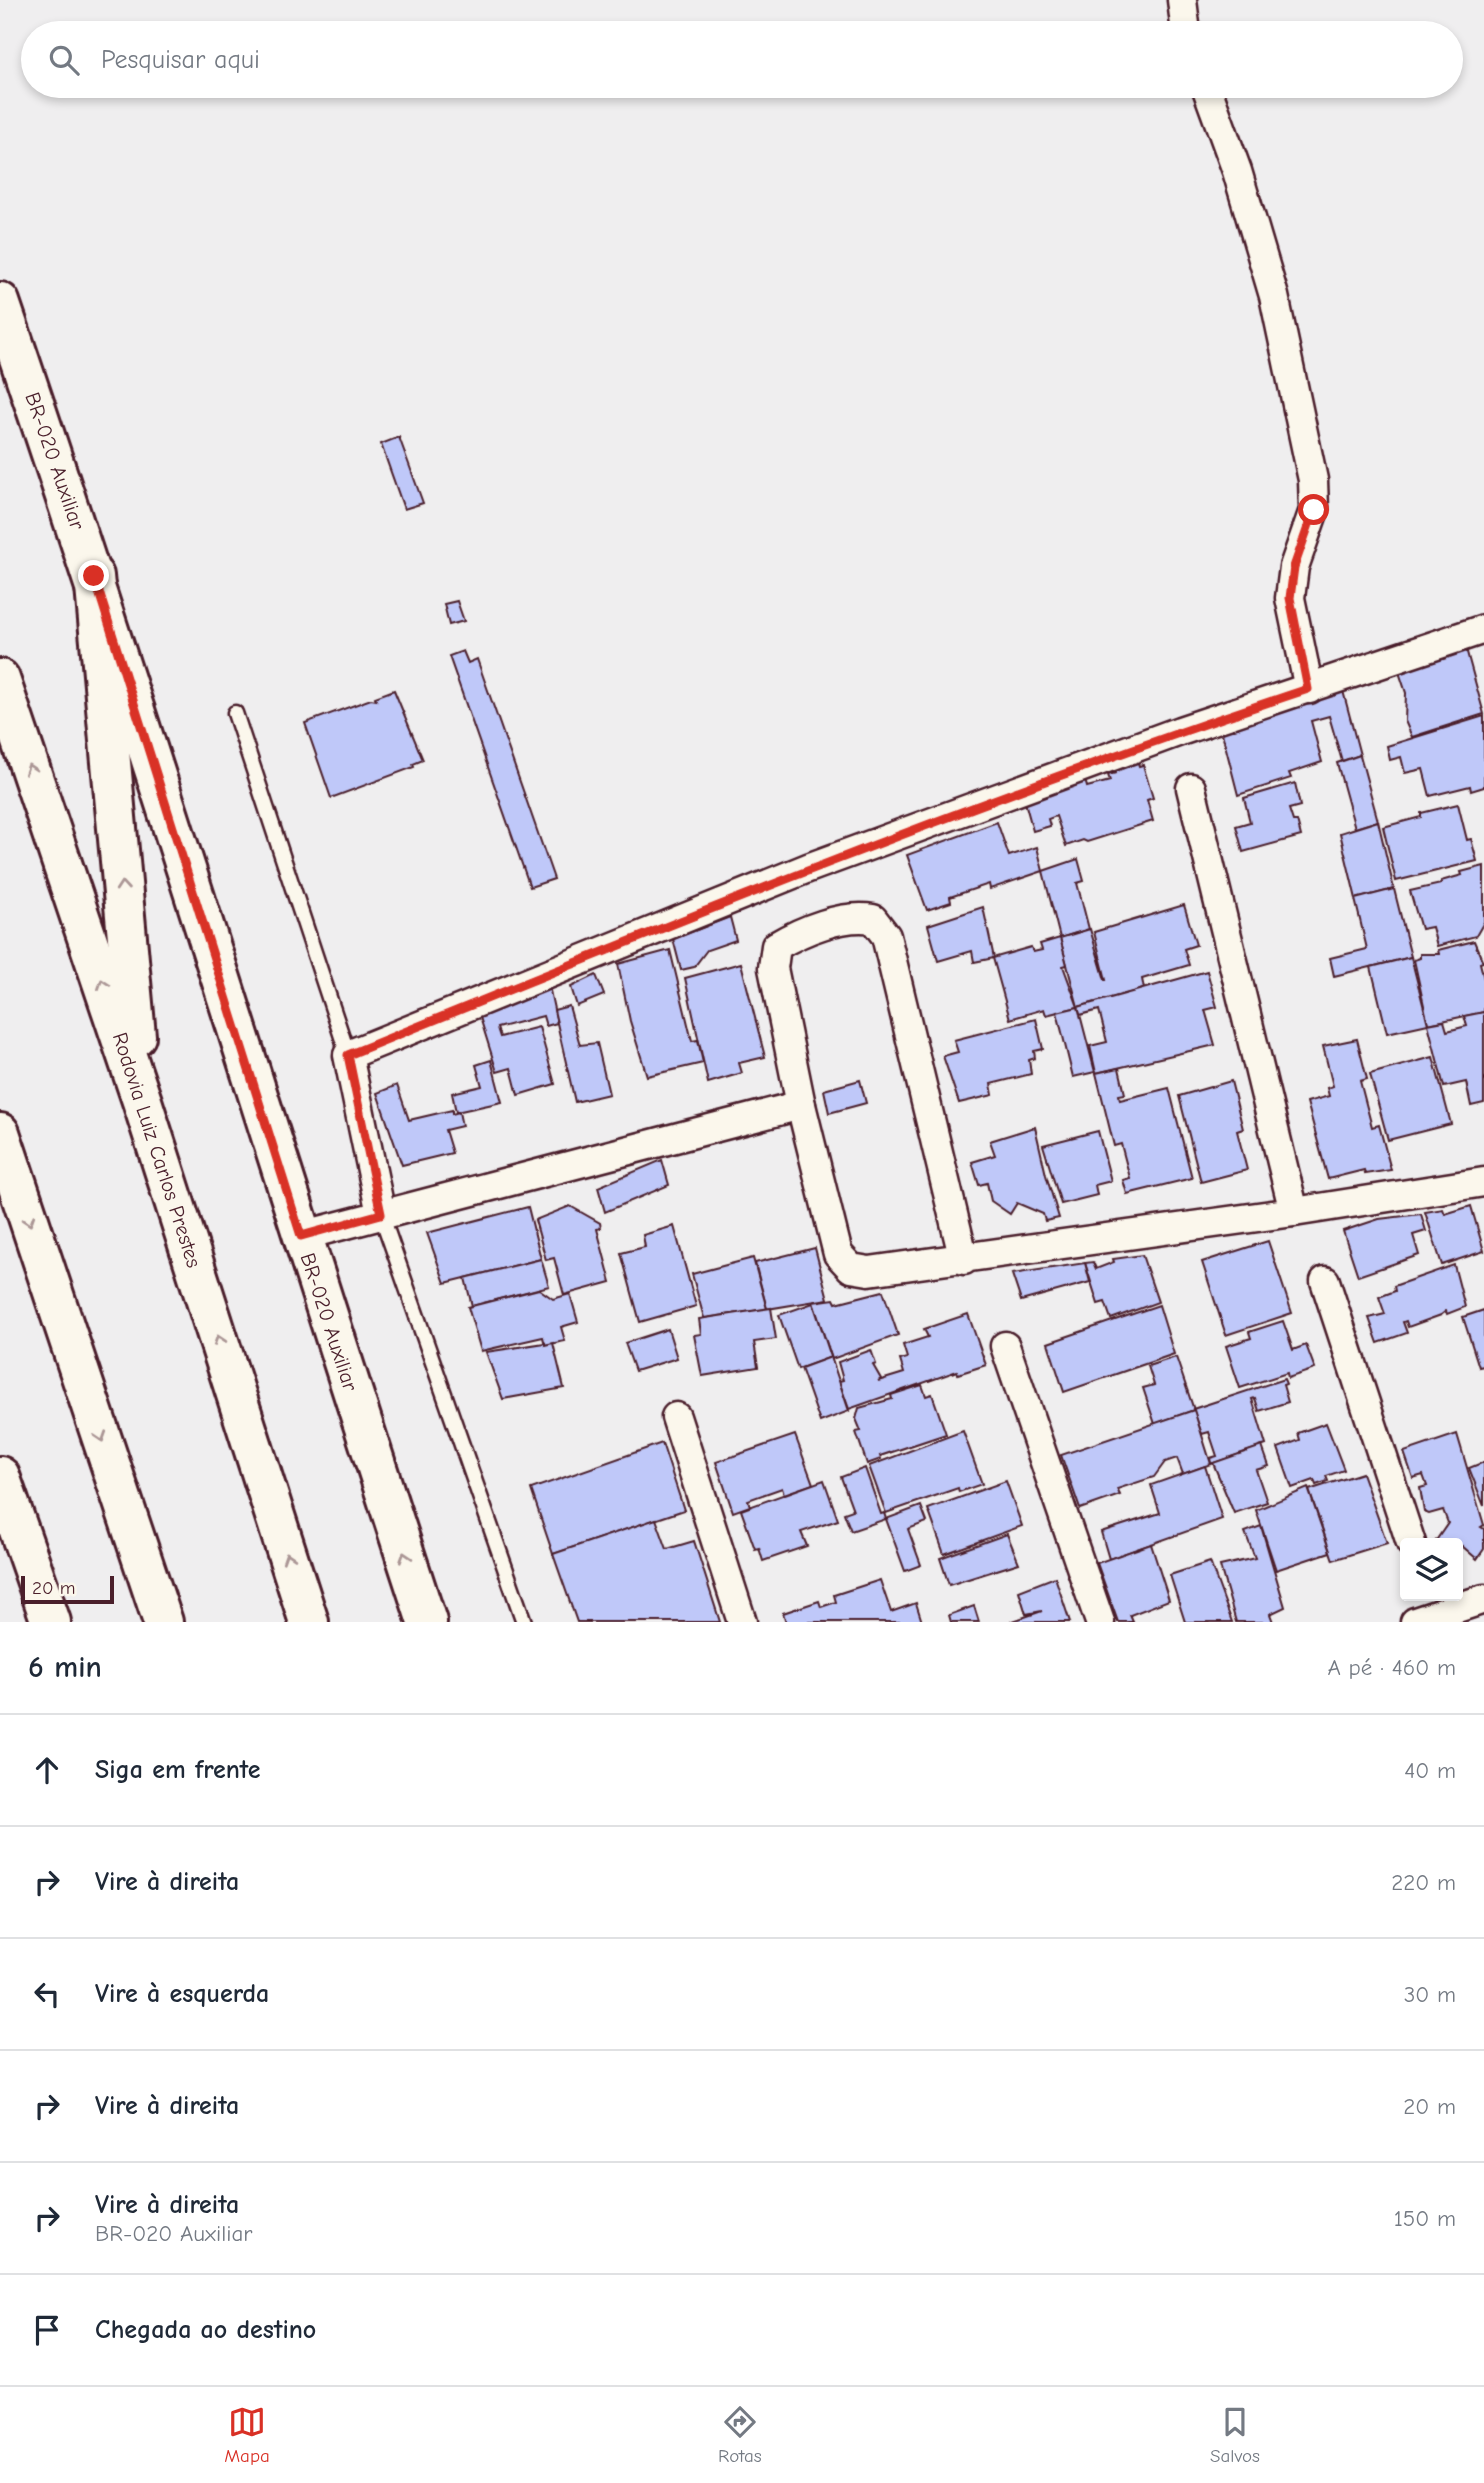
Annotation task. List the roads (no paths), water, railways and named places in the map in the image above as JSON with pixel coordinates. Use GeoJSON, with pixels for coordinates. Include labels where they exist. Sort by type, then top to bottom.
{"type":"FeatureCollection","features":[{"type":"Feature","properties":{"kind":"main road","name":"BR-020 Auxiliar"},"geometry":{"type":"LineString","coordinates":[[0,302],[94,576],[301,1236],[427,1622]]}},
{"type":"Feature","properties":{"kind":"main road"},"geometry":{"type":"LineString","coordinates":[[94,576],[142,1101]]}},
{"type":"Feature","properties":{"kind":"main road","name":"Rodovia Luiz Carlos Prestes"},"geometry":{"type":"LineString","coordinates":[[0,679],[142,1101],[309,1622]]}},
{"type":"Feature","properties":{"kind":"main road"},"geometry":{"type":"LineString","coordinates":[[0,1133],[163,1622]]}},
{"type":"Feature","properties":{"kind":"main road"},"geometry":{"type":"LineString","coordinates":[[0,1476],[51,1622]]}},
{"type":"Feature","properties":{"kind":"street"},"geometry":{"type":"LineString","coordinates":[[1182,0],[1185,21]]}},
{"type":"Feature","properties":{"kind":"street"},"geometry":{"type":"LineString","coordinates":[[1210,98],[1237,171],[1274,296],[1313,480],[1314,510],[1294,567],[1290,598],[1308,689]]}},
{"type":"Feature","properties":{"kind":"street"},"geometry":{"type":"LineString","coordinates":[[381,1214],[348,1055],[808,868],[1180,732],[1484,629]]}},
{"type":"Feature","properties":{"kind":"street"},"geometry":{"type":"LineString","coordinates":[[1191,788],[1294,1212]]}},
{"type":"Feature","properties":{"kind":"street"},"geometry":{"type":"LineString","coordinates":[[964,1260],[886,936],[873,919],[855,916],[793,936],[776,946],[772,968],[801,1105],[838,1254],[851,1268],[869,1271],[964,1260],[1484,1182]]}},
{"type":"Feature","properties":{"kind":"street"},"geometry":{"type":"LineString","coordinates":[[301,1236],[801,1105]]}},
{"type":"Feature","properties":{"kind":"street"},"geometry":{"type":"LineString","coordinates":[[1325,1281],[1409,1538]]}},
{"type":"Feature","properties":{"kind":"street"},"geometry":{"type":"LineString","coordinates":[[1005,1346],[1100,1622]]}},
{"type":"Feature","properties":{"kind":"street"},"geometry":{"type":"LineString","coordinates":[[676,1418],[742,1622]]}},
{"type":"Feature","properties":{"kind":"street"},"geometry":{"type":"LineString","coordinates":[[1429,1614],[1484,1599]]}},
{"type":"Feature","properties":{"kind":"lane"},"geometry":{"type":"LineString","coordinates":[[236,713],[348,1055]]}},
{"type":"Feature","properties":{"kind":"lane"},"geometry":{"type":"LineString","coordinates":[[381,1214],[524,1622]]}}]}
